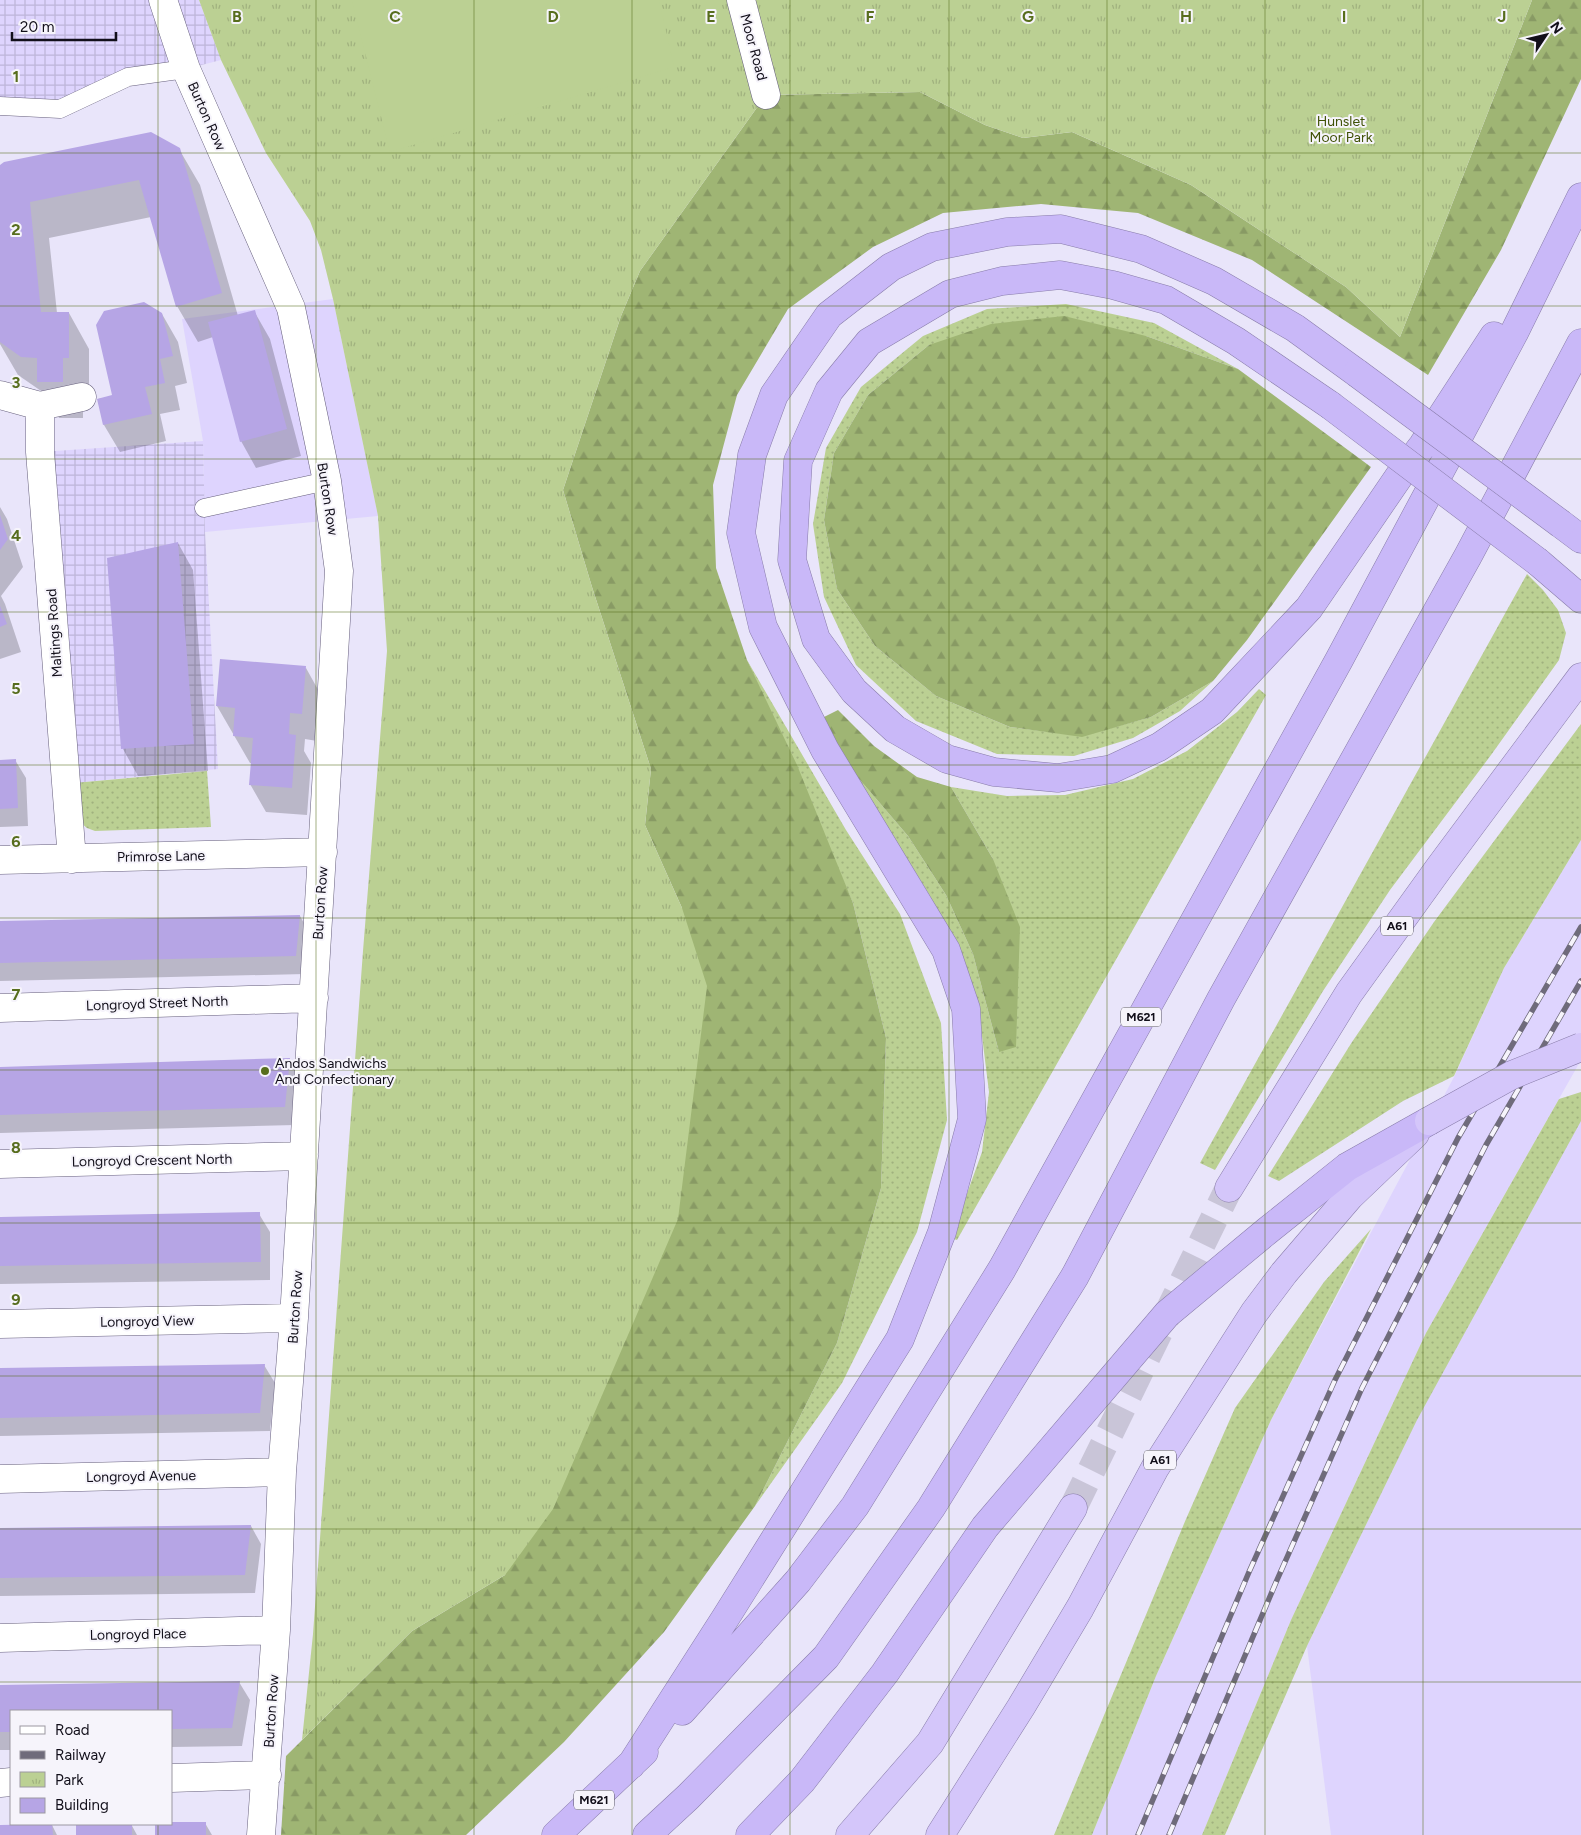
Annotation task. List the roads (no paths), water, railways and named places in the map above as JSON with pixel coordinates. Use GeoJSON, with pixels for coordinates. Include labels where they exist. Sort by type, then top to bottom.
{"type":"FeatureCollection","features":[{"type":"Feature","properties":{"kind":"highway"},"geometry":{"type":"LineString","coordinates":[[1576,207],[1423,445],[1400,476],[1309,608],[1212,711],[1159,747],[1112,769],[1058,778],[994,772],[946,759],[895,729],[854,691],[816,639],[792,560],[798,461],[829,391],[869,342],[950,294],[1002,281],[1060,275],[1113,285],[1166,300],[1236,341],[1330,405],[1538,562],[1581,599]]}},
{"type":"Feature","properties":{"kind":"highway","name":"M621"},"geometry":{"type":"LineString","coordinates":[[556,1835],[631,1765],[792,1588],[855,1506],[1002,1269],[1339,660],[1514,333],[1576,207]]}},
{"type":"Feature","properties":{"kind":"highway"},"geometry":{"type":"LineString","coordinates":[[631,1765],[900,1339],[942,1232],[972,1119],[966,1009],[946,950],[825,750],[763,628],[742,532],[752,455],[774,395],[829,315],[891,267],[932,247],[1007,232],[1060,229],[1141,249],[1214,281],[1294,328],[1571,531]]}},
{"type":"Feature","properties":{"kind":"highway"},"geometry":{"type":"LineString","coordinates":[[647,1835],[688,1797],[826,1657],[936,1500],[1075,1276],[1221,999],[1468,556],[1581,343]]}},
{"type":"Feature","properties":{"kind":"highway","name":"A61"},"geometry":{"type":"LineString","coordinates":[[1229,1188],[1349,993],[1581,676]]}},
{"type":"Feature","properties":{"kind":"highway","name":"A61"},"geometry":{"type":"LineString","coordinates":[[940,1835],[1021,1707],[1080,1608],[1155,1468],[1254,1313],[1284,1273],[1350,1196],[1429,1121],[1512,1075],[1581,1047]]}},
{"type":"Feature","properties":{"kind":"highway"},"geometry":{"type":"LineString","coordinates":[[750,1835],[802,1781],[885,1673],[985,1526],[1167,1314],[1347,1167],[1429,1121]]}},
{"type":"Feature","properties":{"kind":"highway"},"geometry":{"type":"LineString","coordinates":[[850,1835],[930,1743],[1073,1508]]}},
{"type":"Feature","properties":{"kind":"street","name":"Burton Row"},"geometry":{"type":"LineString","coordinates":[[163,0],[186,69],[292,308],[327,481],[339,571],[294,1318],[282,1472],[276,1630],[267,1775],[261,1835]]}},
{"type":"Feature","properties":{"kind":"street","name":"Moor Road"},"geometry":{"type":"LineString","coordinates":[[741,0],[766,95]]}},
{"type":"Feature","properties":{"kind":"street"},"geometry":{"type":"LineString","coordinates":[[0,395],[40,406],[82,397]]}},
{"type":"Feature","properties":{"kind":"street","name":"Maltings Road"},"geometry":{"type":"LineString","coordinates":[[40,406],[40,452],[72,859]]}},
{"type":"Feature","properties":{"kind":"street","name":"Primrose Lane"},"geometry":{"type":"LineString","coordinates":[[0,860],[323,852]]}},
{"type":"Feature","properties":{"kind":"street","name":"Longroyd Street North"},"geometry":{"type":"LineString","coordinates":[[0,1008],[314,998]]}},
{"type":"Feature","properties":{"kind":"street","name":"Longroyd Crescent North"},"geometry":{"type":"LineString","coordinates":[[0,1164],[304,1156]]}},
{"type":"Feature","properties":{"kind":"street","name":"Longroyd View"},"geometry":{"type":"LineString","coordinates":[[0,1324],[294,1318]]}},
{"type":"Feature","properties":{"kind":"street","name":"Longroyd Avenue"},"geometry":{"type":"LineString","coordinates":[[0,1479],[282,1472]]}},
{"type":"Feature","properties":{"kind":"street","name":"Longroyd Place"},"geometry":{"type":"LineString","coordinates":[[0,1638],[276,1630]]}},
{"type":"Feature","properties":{"kind":"street"},"geometry":{"type":"LineString","coordinates":[[172,1778],[267,1775]]}},
{"type":"Feature","properties":{"kind":"lane"},"geometry":{"type":"LineString","coordinates":[[0,106],[60,109],[128,77],[186,69]]}},
{"type":"Feature","properties":{"kind":"lane"},"geometry":{"type":"LineString","coordinates":[[204,508],[327,481]]}},
{"type":"Feature","properties":{"kind":"tunnel"},"geometry":{"type":"LineString","coordinates":[[1073,1508],[1229,1188]]}},
{"type":"Feature","properties":{"kind":"railway"},"geometry":{"type":"LineString","coordinates":[[1138,1835],[1249,1572],[1335,1380],[1458,1138],[1581,927]]}},
{"type":"Feature","properties":{"kind":"railway"},"geometry":{"type":"LineString","coordinates":[[1169,1835],[1277,1580],[1362,1388],[1486,1145],[1581,981]]}},
{"type":"Feature","properties":{"kind":"place","name":"Andos Sandwichs And Confectionary"},"geometry":{"type":"Point","coordinates":[265,1071]}},
{"type":"Feature","properties":{"kind":"park label","name":"Hunslet Moor Park"},"geometry":{"type":"Point","coordinates":[1341,130]}}]}
